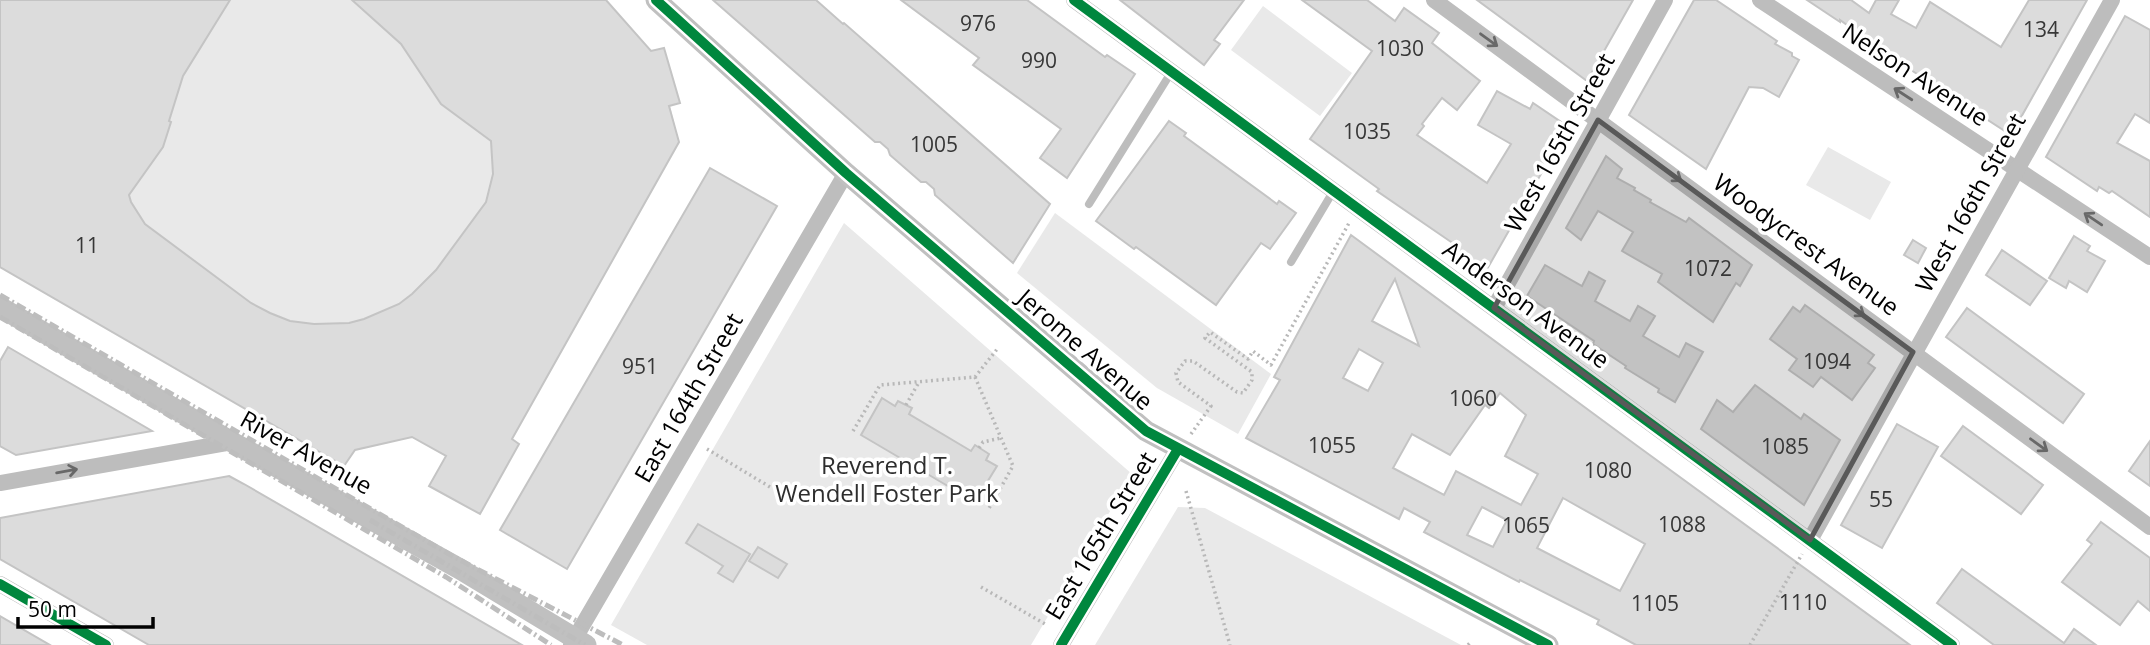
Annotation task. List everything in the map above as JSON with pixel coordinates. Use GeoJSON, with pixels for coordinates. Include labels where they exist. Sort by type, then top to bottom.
{"type":"FeatureCollection","features":[{"type":"Feature","properties":{"kind":"main road","name":"Jerome Avenue"},"geometry":{"type":"LineString","coordinates":[[656,0],[846,173],[1146,431],[1548,645]]}},
{"type":"Feature","properties":{"kind":"main road","name":"River Avenue"},"geometry":{"type":"LineString","coordinates":[[0,307],[232,442],[460,569],[577,643]]}},
{"type":"Feature","properties":{"kind":"street","name":"Woodycrest Avenue"},"geometry":{"type":"LineString","coordinates":[[1434,0],[2150,527]]}},
{"type":"Feature","properties":{"kind":"street","name":"West 165th Street"},"geometry":{"type":"LineString","coordinates":[[1494,307],[1665,0]]}},
{"type":"Feature","properties":{"kind":"street","name":"Nelson Avenue"},"geometry":{"type":"LineString","coordinates":[[1760,0],[2150,257]]}},
{"type":"Feature","properties":{"kind":"street","name":"West 166th Street"},"geometry":{"type":"LineString","coordinates":[[1810,540],[2112,0]]}},
{"type":"Feature","properties":{"kind":"street","name":"Anderson Avenue"},"geometry":{"type":"LineString","coordinates":[[1079,1],[1952,645]]}},
{"type":"Feature","properties":{"kind":"street","name":"East 164th Street"},"geometry":{"type":"LineString","coordinates":[[577,643],[846,173]]}},
{"type":"Feature","properties":{"kind":"street"},"geometry":{"type":"LineString","coordinates":[[0,483],[232,442]]}},
{"type":"Feature","properties":{"kind":"street","name":"East 165th Street"},"geometry":{"type":"LineString","coordinates":[[1061,645],[1178,449]]}},
{"type":"Feature","properties":{"kind":"street"},"geometry":{"type":"LineString","coordinates":[[0,584],[106,645]]}},
{"type":"Feature","properties":{"kind":"lane"},"geometry":{"type":"LineString","coordinates":[[1089,204],[1171,71]]}},
{"type":"Feature","properties":{"kind":"lane"},"geometry":{"type":"LineString","coordinates":[[1291,262],[1334,190]]}},
{"type":"Feature","properties":{"kind":"path"},"geometry":{"type":"LineString","coordinates":[[1178,449],[1211,406],[1178,382],[1176,373],[1185,361],[1192,361],[1243,394],[1252,380],[1252,372],[1205,338],[1210,332],[1248,359],[1252,351],[1272,365],[1349,223]]}},
{"type":"Feature","properties":{"kind":"path"},"geometry":{"type":"LineString","coordinates":[[853,431],[880,386],[975,377],[998,348]]}},
{"type":"Feature","properties":{"kind":"path"},"geometry":{"type":"LineString","coordinates":[[975,377],[1013,466],[988,510]]}},
{"type":"Feature","properties":{"kind":"path"},"geometry":{"type":"LineString","coordinates":[[906,405],[919,382]]}},
{"type":"Feature","properties":{"kind":"path"},"geometry":{"type":"LineString","coordinates":[[979,448],[982,442],[1001,438]]}},
{"type":"Feature","properties":{"kind":"path"},"geometry":{"type":"LineString","coordinates":[[707,449],[770,486]]}},
{"type":"Feature","properties":{"kind":"path"},"geometry":{"type":"LineString","coordinates":[[1186,491],[1230,645]]}},
{"type":"Feature","properties":{"kind":"path"},"geometry":{"type":"LineString","coordinates":[[1750,645],[1798,561]]}},
{"type":"Feature","properties":{"kind":"path"},"geometry":{"type":"LineString","coordinates":[[981,587],[1047,625]]}},
{"type":"Feature","properties":{"kind":"highlighted area"},"geometry":{"type":"Polygon","coordinates":[[[1598,120],[1913,352],[1810,540],[1494,308],[1598,120]]]}},
{"type":"Feature","properties":{"kind":"green space"},"geometry":{"type":"Polygon","coordinates":[[[2,0],[606,0],[651,51],[664,48],[680,103],[670,106],[679,142],[524,417],[474,388],[438,451],[412,437],[355,450],[344,466],[0,267],[2,0]]]}},
{"type":"Feature","properties":{"kind":"green space"},"geometry":{"type":"Polygon","coordinates":[[[1263,6],[1352,73],[1320,116],[1231,50],[1263,6]]]}},
{"type":"Feature","properties":{"kind":"green space"},"geometry":{"type":"Polygon","coordinates":[[[1828,147],[1891,182],[1870,220],[1806,185],[1828,147]]]}},
{"type":"Feature","properties":{"kind":"green space"},"geometry":{"type":"Polygon","coordinates":[[[1055,213],[1271,374],[1238,434],[1157,388],[1017,273],[1055,213]]]}},
{"type":"Feature","properties":{"kind":"green space","name":"Reverend T. Wendell Foster Park"},"geometry":{"type":"Polygon","coordinates":[[[844,223],[1132,474],[1031,645],[647,645],[611,625],[844,223]]]}},
{"type":"Feature","properties":{"kind":"green space"},"geometry":{"type":"Polygon","coordinates":[[[1178,507],[1205,508],[1461,645],[1095,645],[1178,507]]]}},
{"type":"Feature","properties":{"kind":"building"},"geometry":{"type":"Polygon","coordinates":[[[0,0],[230,0],[183,76],[163,147],[129,195],[145,224],[251,303],[290,321],[314,324],[349,323],[364,319],[399,304],[412,294],[436,270],[486,202],[493,174],[491,141],[441,104],[401,44],[352,0],[606,0],[651,51],[664,48],[680,103],[669,106],[679,142],[512,439],[519,444],[480,514],[429,486],[446,456],[412,437],[355,450],[344,466],[0,267],[0,0]]]}},
{"type":"Feature","properties":{"kind":"building"},"geometry":{"type":"Polygon","coordinates":[[[713,0],[816,0],[844,23],[1050,204],[1013,263],[935,195],[934,189],[926,182],[921,182],[890,155],[880,142],[875,142],[713,0]]]}},
{"type":"Feature","properties":{"kind":"building"},"geometry":{"type":"Polygon","coordinates":[[[901,0],[1027,0],[1105,57],[1107,55],[1135,74],[1067,178],[1040,158],[1061,129],[973,65],[979,58],[901,0]]]}},
{"type":"Feature","properties":{"kind":"building"},"geometry":{"type":"Polygon","coordinates":[[[1120,0],[1244,0],[1214,40],[1220,44],[1204,65],[1120,0]]]}},
{"type":"Feature","properties":{"kind":"building"},"geometry":{"type":"Polygon","coordinates":[[[1302,0],[1367,0],[1395,21],[1404,8],[1439,33],[1432,43],[1480,81],[1457,110],[1442,98],[1417,135],[1487,183],[1511,144],[1478,125],[1497,91],[1530,109],[1533,103],[1564,124],[1566,130],[1486,271],[1453,246],[1454,244],[1377,191],[1379,189],[1310,139],[1372,51],[1302,0]]]}},
{"type":"Feature","properties":{"kind":"building"},"geometry":{"type":"Polygon","coordinates":[[[1477,0],[1633,0],[1587,81],[1477,0]]]}},
{"type":"Feature","properties":{"kind":"building"},"geometry":{"type":"Polygon","coordinates":[[[1694,0],[1716,0],[1777,41],[1775,44],[1799,60],[1779,97],[1763,88],[1749,87],[1706,169],[1629,115],[1694,0]]]}},
{"type":"Feature","properties":{"kind":"building"},"geometry":{"type":"Polygon","coordinates":[[[1807,0],[1851,0],[1869,13],[1876,0],[1899,0],[1891,14],[1916,28],[1930,2],[2001,47],[2029,0],[2087,0],[2011,135],[1807,0]]]}},
{"type":"Feature","properties":{"kind":"building"},"geometry":{"type":"Polygon","coordinates":[[[2125,16],[2150,30],[2150,123],[2135,114],[2117,143],[2150,161],[2150,217],[2112,191],[2109,193],[2099,187],[2097,191],[2046,157],[2125,16]]]}},
{"type":"Feature","properties":{"kind":"building"},"geometry":{"type":"Polygon","coordinates":[[[1169,121],[1186,133],[1184,136],[1277,204],[1279,201],[1296,213],[1270,249],[1261,243],[1216,305],[1096,221],[1169,121]]]}},
{"type":"Feature","properties":{"kind":"building"},"geometry":{"type":"Polygon","coordinates":[[[1606,156],[1622,169],[1617,178],[1635,188],[1634,190],[1651,200],[1650,202],[1686,222],[1689,218],[1752,265],[1740,286],[1736,283],[1713,322],[1658,282],[1662,274],[1622,251],[1633,232],[1598,211],[1581,240],[1566,228],[1606,156]]]}},
{"type":"Feature","properties":{"kind":"building"},"geometry":{"type":"Polygon","coordinates":[[[710,168],[777,206],[567,569],[500,530],[710,168]]]}},
{"type":"Feature","properties":{"kind":"building"},"geometry":{"type":"Polygon","coordinates":[[[1351,235],[1910,645],[1636,645],[1597,624],[1599,620],[1424,532],[1430,522],[1404,508],[1399,519],[1246,438],[1280,380],[1274,377],[1351,235]],[[1395,279],[1372,321],[1419,346],[1395,279]],[[1359,349],[1343,378],[1368,391],[1383,363],[1359,349]],[[1500,393],[1489,408],[1485,405],[1450,455],[1412,434],[1393,468],[1444,495],[1456,471],[1521,505],[1538,474],[1505,456],[1526,415],[1500,393]],[[1563,498],[1537,548],[1620,591],[1645,544],[1563,498]],[[1482,507],[1467,535],[1493,547],[1507,520],[1482,507]]]}},
{"type":"Feature","properties":{"kind":"building"},"geometry":{"type":"Polygon","coordinates":[[[2074,236],[2090,246],[2087,251],[2105,261],[2087,292],[2069,281],[2066,288],[2049,278],[2074,236]]]}},
{"type":"Feature","properties":{"kind":"building"},"geometry":{"type":"Polygon","coordinates":[[[1913,240],[1926,248],[1918,263],[1904,255],[1913,240]]]}},
{"type":"Feature","properties":{"kind":"building"},"geometry":{"type":"Polygon","coordinates":[[[2002,250],[2047,281],[2030,305],[1986,275],[2002,250]]]}},
{"type":"Feature","properties":{"kind":"building"},"geometry":{"type":"Polygon","coordinates":[[[1545,265],[1582,286],[1589,272],[1605,281],[1595,301],[1630,321],[1638,306],[1655,316],[1643,336],[1679,357],[1686,343],[1703,352],[1675,402],[1593,344],[1594,341],[1527,296],[1545,265]]]}},
{"type":"Feature","properties":{"kind":"building"},"geometry":{"type":"Polygon","coordinates":[[[1805,305],[1874,355],[1868,363],[1875,368],[1852,400],[1821,377],[1813,387],[1789,370],[1797,359],[1770,339],[1793,307],[1800,312],[1805,305]]]}},
{"type":"Feature","properties":{"kind":"building"},"geometry":{"type":"Polygon","coordinates":[[[1967,308],[2084,394],[2063,423],[1946,337],[1967,308]]]}},
{"type":"Feature","properties":{"kind":"building"},"geometry":{"type":"Polygon","coordinates":[[[8,347],[152,431],[16,455],[0,446],[0,361],[8,347]]]}},
{"type":"Feature","properties":{"kind":"building"},"geometry":{"type":"Polygon","coordinates":[[[1755,385],[1801,419],[1804,414],[1840,440],[1804,505],[1701,429],[1717,400],[1733,412],[1755,385]]]}},
{"type":"Feature","properties":{"kind":"building"},"geometry":{"type":"Polygon","coordinates":[[[882,398],[895,406],[898,401],[912,408],[909,414],[971,451],[975,445],[989,454],[986,460],[997,466],[975,502],[861,435],[882,398]]]}},
{"type":"Feature","properties":{"kind":"building"},"geometry":{"type":"Polygon","coordinates":[[[1897,424],[1938,447],[1882,548],[1841,525],[1897,424]]]}},
{"type":"Feature","properties":{"kind":"building"},"geometry":{"type":"Polygon","coordinates":[[[1963,426],[2043,485],[2021,514],[1941,456],[1963,426]]]}},
{"type":"Feature","properties":{"kind":"building"},"geometry":{"type":"Polygon","coordinates":[[[2150,441],[2150,486],[2129,471],[2150,441]]]}},
{"type":"Feature","properties":{"kind":"building"},"geometry":{"type":"Polygon","coordinates":[[[229,476],[522,645],[149,645],[0,559],[0,518],[229,476]]]}},
{"type":"Feature","properties":{"kind":"building"},"geometry":{"type":"Polygon","coordinates":[[[2101,522],[2150,558],[2150,611],[2138,601],[2120,625],[2062,582],[2092,544],[2087,540],[2101,522]]]}},
{"type":"Feature","properties":{"kind":"building"},"geometry":{"type":"Polygon","coordinates":[[[698,524],[750,554],[733,582],[718,573],[723,566],[686,543],[698,524]]]}},
{"type":"Feature","properties":{"kind":"building"},"geometry":{"type":"Polygon","coordinates":[[[758,547],[787,564],[778,578],[749,561],[758,547]]]}},
{"type":"Feature","properties":{"kind":"building"},"geometry":{"type":"Polygon","coordinates":[[[1962,569],[2064,643],[2074,629],[2096,645],[1994,645],[1937,603],[1962,569]]]}},
{"type":"Feature","properties":{"kind":"building"},"geometry":{"type":"Polygon","coordinates":[[[0,616],[50,645],[0,645],[0,616]]]}},
{"type":"Feature","properties":{"kind":"railway"},"geometry":{"type":"LineString","coordinates":[[0,295],[456,558],[623,645]]}},
{"type":"Feature","properties":{"kind":"railway"},"geometry":{"type":"LineString","coordinates":[[0,317],[446,577],[551,645]]}},
{"type":"Feature","properties":{"kind":"railway"},"geometry":{"type":"LineString","coordinates":[[370,520],[585,645]]}},
{"type":"Feature","properties":{"kind":"cycle path"},"geometry":{"type":"LineString","coordinates":[[656,0],[846,173],[1146,431],[1548,645]]}},
{"type":"Feature","properties":{"kind":"cycle path"},"geometry":{"type":"LineString","coordinates":[[1074,0],[1952,645]]}},
{"type":"Feature","properties":{"kind":"cycle path"},"geometry":{"type":"LineString","coordinates":[[1061,645],[1178,449]]}},
{"type":"Feature","properties":{"kind":"cycle path"},"geometry":{"type":"LineString","coordinates":[[0,584],[106,645]]}}]}
